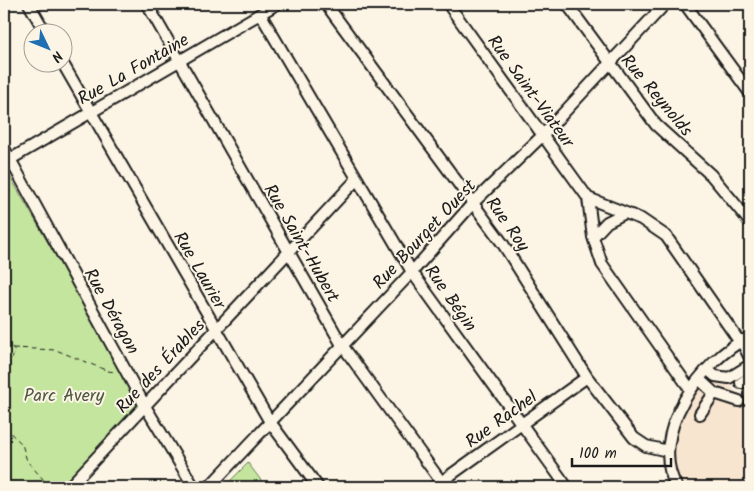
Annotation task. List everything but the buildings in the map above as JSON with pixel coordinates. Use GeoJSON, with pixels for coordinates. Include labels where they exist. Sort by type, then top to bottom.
{"type":"FeatureCollection","features":[{"type":"Feature","properties":{"kind":"street"},"geometry":{"type":"LineString","coordinates":[[29,4],[39,22]]}},
{"type":"Feature","properties":{"kind":"street","name":"Rue Saint-Hubert"},"geometry":{"type":"LineString","coordinates":[[147,4],[342,345],[440,485]]}},
{"type":"Feature","properties":{"kind":"street","name":"Rue La Fontaine"},"geometry":{"type":"LineString","coordinates":[[7,161],[277,4]]}},
{"type":"Feature","properties":{"kind":"street","name":"Rue Roy"},"geometry":{"type":"LineString","coordinates":[[326,4],[473,203],[588,376],[634,438],[646,446],[668,451]]}},
{"type":"Feature","properties":{"kind":"street","name":"Rue Saint-Viateur"},"geometry":{"type":"LineString","coordinates":[[448,4],[588,198]]}},
{"type":"Feature","properties":{"kind":"street","name":"Rue Reynolds"},"geometry":{"type":"LineString","coordinates":[[567,4],[656,125],[711,175],[750,222]]}},
{"type":"Feature","properties":{"kind":"street","name":"Rue Bourget Ouest"},"geometry":{"type":"LineString","coordinates":[[209,487],[412,272],[473,203],[543,135],[665,4]]}},
{"type":"Feature","properties":{"kind":"street"},"geometry":{"type":"LineString","coordinates":[[685,4],[750,93]]}},
{"type":"Feature","properties":{"kind":"street","name":"Rue Bégin"},"geometry":{"type":"LineString","coordinates":[[260,15],[412,272],[567,487]]}},
{"type":"Feature","properties":{"kind":"street","name":"Rue Laurier"},"geometry":{"type":"LineString","coordinates":[[68,72],[270,422],[318,487]]}},
{"type":"Feature","properties":{"kind":"street","name":"Rue Déragon"},"geometry":{"type":"LineString","coordinates":[[4,148],[7,161],[145,406],[194,487]]}},
{"type":"Feature","properties":{"kind":"street","name":"Rue des Érables"},"geometry":{"type":"LineString","coordinates":[[69,487],[356,180]]}},
{"type":"Feature","properties":{"kind":"street"},"geometry":{"type":"LineString","coordinates":[[690,389],[602,264],[593,237],[588,198],[641,219],[666,236],[744,339],[750,358]]}},
{"type":"Feature","properties":{"kind":"street"},"geometry":{"type":"LineString","coordinates":[[593,237],[607,222],[625,213]]}},
{"type":"Feature","properties":{"kind":"street"},"geometry":{"type":"LineString","coordinates":[[677,487],[671,477],[668,451],[678,411],[698,379],[744,339]]}},
{"type":"Feature","properties":{"kind":"street"},"geometry":{"type":"LineString","coordinates":[[708,370],[715,376],[729,378],[750,365]]}},
{"type":"Feature","properties":{"kind":"street","name":"Rue Rachel"},"geometry":{"type":"LineString","coordinates":[[440,485],[588,376]]}},
{"type":"Feature","properties":{"kind":"street"},"geometry":{"type":"LineString","coordinates":[[741,383],[750,377]]}},
{"type":"Feature","properties":{"kind":"street"},"geometry":{"type":"LineString","coordinates":[[698,379],[714,392],[739,400]]}},
{"type":"Feature","properties":{"kind":"street"},"geometry":{"type":"LineString","coordinates":[[700,414],[714,392]]}},
{"type":"Feature","properties":{"kind":"path"},"geometry":{"type":"LineString","coordinates":[[4,342],[13,348],[56,350],[108,371],[124,368]]}},
{"type":"Feature","properties":{"kind":"path"},"geometry":{"type":"LineString","coordinates":[[4,362],[10,362],[14,359],[13,348]]}},
{"type":"Feature","properties":{"kind":"path"},"geometry":{"type":"LineString","coordinates":[[4,427],[22,444],[26,461],[50,487]]}},
{"type":"Feature","properties":{"kind":"shaded area"},"geometry":{"type":"Polygon","coordinates":[[[715,361],[750,415],[750,478],[736,487],[674,487],[671,484],[674,417],[715,361]]]}},
{"type":"Feature","properties":{"kind":"green space","name":"Parc Avery"},"geometry":{"type":"Polygon","coordinates":[[[4,173],[8,173],[112,354],[137,405],[69,480],[55,487],[8,487],[4,480],[4,173]]]}},
{"type":"Feature","properties":{"kind":"green space"},"geometry":{"type":"Polygon","coordinates":[[[248,463],[266,487],[224,487],[248,463]]]}}]}
